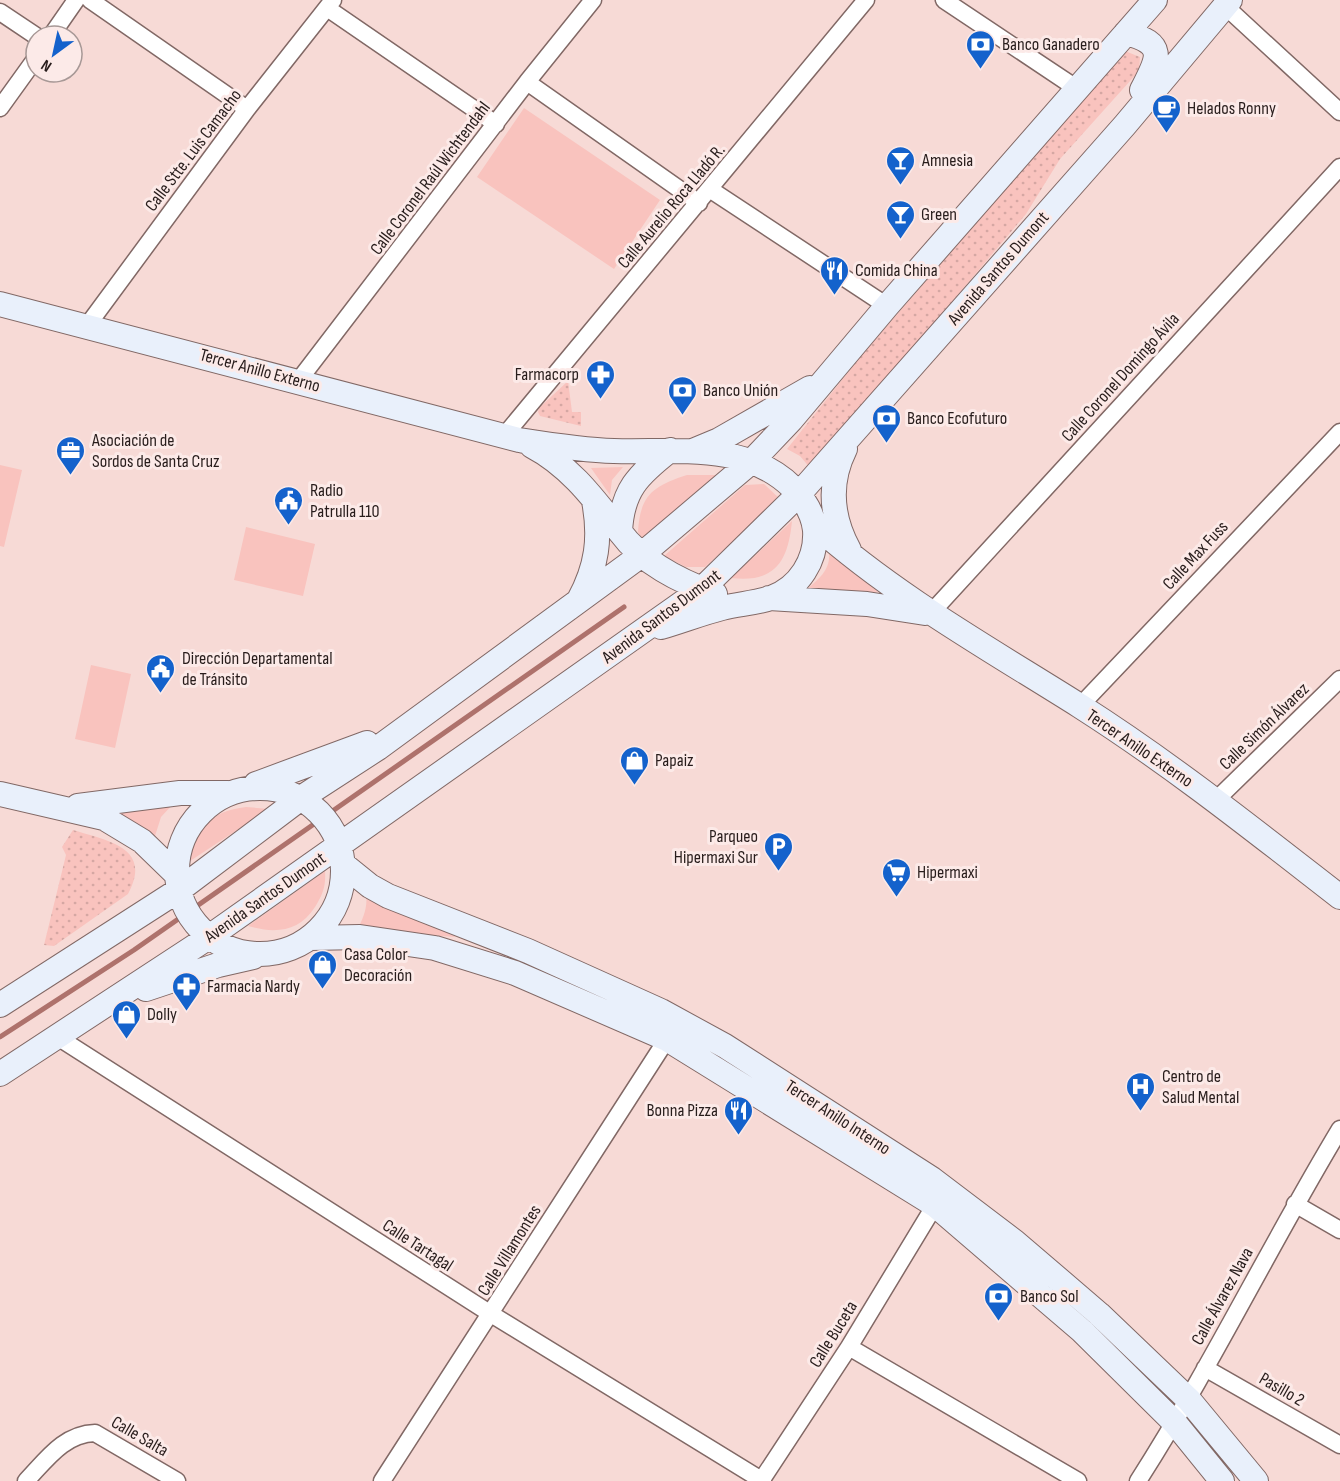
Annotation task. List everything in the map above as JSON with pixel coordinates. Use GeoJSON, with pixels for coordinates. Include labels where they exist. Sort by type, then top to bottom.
{"type":"FeatureCollection","features":[{"type":"Feature","properties":{"kind":"main road"},"geometry":{"type":"LineString","coordinates":[[0,1005],[179,889],[307,802],[400,731],[578,603],[647,560],[752,461],[828,377],[1076,88],[1155,0]]}},
{"type":"Feature","properties":{"kind":"main road"},"geometry":{"type":"LineString","coordinates":[[1166,0],[1156,19],[1158,35],[1164,42],[1188,50]]}},
{"type":"Feature","properties":{"kind":"main road","name":"Avenida Santos Dumont"},"geometry":{"type":"LineString","coordinates":[[0,1074],[110,1002],[204,932],[339,847],[639,635],[799,494],[1125,125],[1227,3]]}},
{"type":"Feature","properties":{"kind":"main road"},"geometry":{"type":"LineString","coordinates":[[1125,125],[1151,72],[1157,52],[1148,40],[1126,33]]}},
{"type":"Feature","properties":{"kind":"main road","name":"Tercer Anillo Externo"},"geometry":{"type":"LineString","coordinates":[[0,304],[299,380],[512,438],[583,449],[681,450],[752,461],[784,479],[799,494]]}},
{"type":"Feature","properties":{"kind":"main road"},"geometry":{"type":"LineString","coordinates":[[620,532],[621,510],[631,488],[645,469],[681,450],[739,430],[828,377]]}},
{"type":"Feature","properties":{"kind":"main road"},"geometry":{"type":"LineString","coordinates":[[854,560],[838,530],[832,496],[838,463],[856,429]]}},
{"type":"Feature","properties":{"kind":"main road","name":"Tercer Anillo Externo"},"geometry":{"type":"LineString","coordinates":[[512,438],[560,465],[647,560]]}},
{"type":"Feature","properties":{"kind":"main road"},"geometry":{"type":"LineString","coordinates":[[639,635],[760,600],[793,585],[806,569],[814,551],[814,524],[799,494]]}},
{"type":"Feature","properties":{"kind":"main road"},"geometry":{"type":"LineString","coordinates":[[578,603],[590,579],[597,553],[598,525],[593,499]]}},
{"type":"Feature","properties":{"kind":"main road","name":"Tercer Anillo Externo"},"geometry":{"type":"LineString","coordinates":[[814,524],[854,560],[930,614],[1080,706],[1216,800],[1340,897]]}},
{"type":"Feature","properties":{"kind":"main road"},"geometry":{"type":"LineString","coordinates":[[647,560],[695,586],[760,600]]}},
{"type":"Feature","properties":{"kind":"main road","name":"Tercer Anillo Externo"},"geometry":{"type":"LineString","coordinates":[[760,600],[867,604],[930,614]]}},
{"type":"Feature","properties":{"kind":"main road"},"geometry":{"type":"LineString","coordinates":[[179,889],[179,849],[189,826],[206,807],[235,791],[400,731]]}},
{"type":"Feature","properties":{"kind":"main road"},"geometry":{"type":"LineString","coordinates":[[61,808],[180,793],[235,791],[252,787],[278,789],[307,802]]}},
{"type":"Feature","properties":{"kind":"main road"},"geometry":{"type":"LineString","coordinates":[[0,794],[83,811],[124,827],[142,841],[179,889],[204,932],[229,948],[250,954],[273,953]]}},
{"type":"Feature","properties":{"kind":"main road","name":"Tercer Anillo Interno"},"geometry":{"type":"LineString","coordinates":[[307,802],[370,886],[412,908],[528,951],[651,1006],[725,1046],[797,1090],[932,1179],[1015,1242],[1099,1314],[1189,1400],[1256,1481]]}},
{"type":"Feature","properties":{"kind":"main road"},"geometry":{"type":"LineString","coordinates":[[110,1002],[218,965],[293,948],[310,938],[326,923],[336,906],[343,886],[339,847]]}},
{"type":"Feature","properties":{"kind":"main road"},"geometry":{"type":"LineString","coordinates":[[426,946],[426,933],[432,927],[493,946],[528,951]]}},
{"type":"Feature","properties":{"kind":"main road","name":"Tercer Anillo Interno"},"geometry":{"type":"LineString","coordinates":[[310,938],[360,938],[426,946],[515,973],[667,1039],[934,1205],[1082,1330],[1175,1423],[1222,1481]]}},
{"type":"Feature","properties":{"kind":"main road"},"geometry":{"type":"LineString","coordinates":[[667,1039],[681,1041],[712,1058],[720,1056],[725,1046]]}},
{"type":"Feature","properties":{"kind":"main road"},"geometry":{"type":"LineString","coordinates":[[735,1081],[739,1071],[751,1068],[797,1090]]}},
{"type":"Feature","properties":{"kind":"street"},"geometry":{"type":"LineString","coordinates":[[59,24],[76,0]]}},
{"type":"Feature","properties":{"kind":"street"},"geometry":{"type":"LineString","coordinates":[[90,0],[247,109]]}},
{"type":"Feature","properties":{"kind":"street","name":"Calle Coronel Raúl Wichtendahl"},"geometry":{"type":"LineString","coordinates":[[299,380],[527,82],[593,0]]}},
{"type":"Feature","properties":{"kind":"street","name":"Calle Aurelio Roca Lladó R."},"geometry":{"type":"LineString","coordinates":[[512,438],[699,203],[866,0]]}},
{"type":"Feature","properties":{"kind":"street"},"geometry":{"type":"LineString","coordinates":[[945,0],[1076,88]]}},
{"type":"Feature","properties":{"kind":"street"},"geometry":{"type":"LineString","coordinates":[[1227,3],[1340,111]]}},
{"type":"Feature","properties":{"kind":"street"},"geometry":{"type":"LineString","coordinates":[[330,4],[496,124]]}},
{"type":"Feature","properties":{"kind":"street","name":"Calle Stte. Luis Camacho"},"geometry":{"type":"LineString","coordinates":[[87,326],[247,109],[330,4]]}},
{"type":"Feature","properties":{"kind":"street"},"geometry":{"type":"LineString","coordinates":[[0,12],[24,28]]}},
{"type":"Feature","properties":{"kind":"street"},"geometry":{"type":"LineString","coordinates":[[0,108],[24,75]]}},
{"type":"Feature","properties":{"kind":"street"},"geometry":{"type":"LineString","coordinates":[[527,82],[699,203]]}},
{"type":"Feature","properties":{"kind":"street","name":"Calle Coronel Domingo Ávila"},"geometry":{"type":"LineString","coordinates":[[930,614],[1340,167]]}},
{"type":"Feature","properties":{"kind":"street"},"geometry":{"type":"LineString","coordinates":[[711,190],[887,306]]}},
{"type":"Feature","properties":{"kind":"street","name":"Calle Max Fuss"},"geometry":{"type":"LineString","coordinates":[[1080,706],[1340,432]]}},
{"type":"Feature","properties":{"kind":"street","name":"Calle Simón Álvarez"},"geometry":{"type":"LineString","coordinates":[[1216,800],[1340,679]]}},
{"type":"Feature","properties":{"kind":"street","name":"Calle Tartagal"},"geometry":{"type":"LineString","coordinates":[[56,1036],[492,1314],[762,1481]]}},
{"type":"Feature","properties":{"kind":"street","name":"Calle Villamontes"},"geometry":{"type":"LineString","coordinates":[[382,1481],[492,1314],[667,1039]]}},
{"type":"Feature","properties":{"kind":"street","name":"Calle Álvarez Nava"},"geometry":{"type":"LineString","coordinates":[[1138,1481],[1189,1400],[1294,1204],[1340,1129]]}},
{"type":"Feature","properties":{"kind":"street"},"geometry":{"type":"LineString","coordinates":[[1294,1204],[1340,1230]]}},
{"type":"Feature","properties":{"kind":"street","name":"Calle Buceta"},"geometry":{"type":"LineString","coordinates":[[762,1481],[849,1347],[934,1205]]}},
{"type":"Feature","properties":{"kind":"street"},"geometry":{"type":"LineString","coordinates":[[849,1347],[1078,1481]]}},
{"type":"Feature","properties":{"kind":"street","name":"Pasillo 2"},"geometry":{"type":"LineString","coordinates":[[1205,1368],[1340,1445]]}},
{"type":"Feature","properties":{"kind":"street","name":"Calle Salta"},"geometry":{"type":"LineString","coordinates":[[26,1481],[65,1441],[81,1433],[96,1433],[107,1438],[177,1481]]}},
{"type":"Feature","properties":{"kind":"shaded area"},"geometry":{"type":"Polygon","coordinates":[[[1125,51],[1140,57],[1139,71],[1060,159],[1026,214],[811,469],[800,456],[787,449],[861,356],[1125,51]]]}},
{"type":"Feature","properties":{"kind":"shaded area"},"geometry":{"type":"Polygon","coordinates":[[[524,108],[660,200],[614,269],[477,177],[524,108]]]}},
{"type":"Feature","properties":{"kind":"shaded area"},"geometry":{"type":"Polygon","coordinates":[[[568,381],[572,412],[581,412],[581,426],[540,416],[538,412],[539,408],[568,381]]]}},
{"type":"Feature","properties":{"kind":"shaded area"},"geometry":{"type":"Polygon","coordinates":[[[0,465],[22,470],[4,547],[0,546],[0,465]]]}},
{"type":"Feature","properties":{"kind":"shaded area"},"geometry":{"type":"Polygon","coordinates":[[[623,467],[612,480],[610,495],[591,468],[623,467]]]}},
{"type":"Feature","properties":{"kind":"shaded area"},"geometry":{"type":"Polygon","coordinates":[[[687,475],[721,475],[643,541],[638,532],[639,519],[645,501],[650,494],[665,483],[687,475]]]}},
{"type":"Feature","properties":{"kind":"shaded area"},"geometry":{"type":"Polygon","coordinates":[[[764,484],[780,499],[705,567],[686,567],[664,556],[745,485],[764,484]]]}},
{"type":"Feature","properties":{"kind":"shaded area"},"geometry":{"type":"Polygon","coordinates":[[[792,521],[787,548],[776,567],[759,577],[731,578],[792,521]]]}},
{"type":"Feature","properties":{"kind":"shaded area"},"geometry":{"type":"Polygon","coordinates":[[[246,527],[315,544],[303,596],[234,580],[246,527]]]}},
{"type":"Feature","properties":{"kind":"shaded area"},"geometry":{"type":"Polygon","coordinates":[[[829,551],[878,592],[807,589],[826,568],[829,551]]]}},
{"type":"Feature","properties":{"kind":"shaded area"},"geometry":{"type":"Polygon","coordinates":[[[91,665],[131,674],[115,748],[75,739],[91,665]]]}},
{"type":"Feature","properties":{"kind":"shaded area"},"geometry":{"type":"Polygon","coordinates":[[[173,804],[161,817],[155,836],[125,816],[107,811],[173,804]]]}},
{"type":"Feature","properties":{"kind":"shaded area"},"geometry":{"type":"Polygon","coordinates":[[[246,807],[269,809],[184,865],[192,842],[204,824],[223,813],[246,807]]]}},
{"type":"Feature","properties":{"kind":"shaded area"},"geometry":{"type":"Polygon","coordinates":[[[73,830],[100,838],[123,849],[131,856],[135,866],[134,878],[128,894],[54,946],[44,945],[66,855],[62,847],[73,830]]]}},
{"type":"Feature","properties":{"kind":"shaded area"},"geometry":{"type":"Polygon","coordinates":[[[325,871],[320,898],[302,922],[277,930],[248,926],[325,871]]]}},
{"type":"Feature","properties":{"kind":"shaded area"},"geometry":{"type":"Polygon","coordinates":[[[366,894],[456,937],[357,930],[364,913],[366,894]]]}},
{"type":"Feature","properties":{"kind":"waterway"},"geometry":{"type":"LineString","coordinates":[[0,1037],[134,950],[624,607]]}},
{"type":"Feature","properties":{"kind":"place","name":"Banco Ganadero"},"geometry":{"type":"Point","coordinates":[981,70]}},
{"type":"Feature","properties":{"kind":"place","name":"Helados Ronny"},"geometry":{"type":"Point","coordinates":[1166,134]}},
{"type":"Feature","properties":{"kind":"place","name":"Amnesia"},"geometry":{"type":"Point","coordinates":[901,186]}},
{"type":"Feature","properties":{"kind":"place","name":"Green"},"geometry":{"type":"Point","coordinates":[900,240]}},
{"type":"Feature","properties":{"kind":"place","name":"Comida China"},"geometry":{"type":"Point","coordinates":[834,296]}},
{"type":"Feature","properties":{"kind":"place","name":"Farmacorp"},"geometry":{"type":"Point","coordinates":[600,400]}},
{"type":"Feature","properties":{"kind":"place","name":"Banco Unión"},"geometry":{"type":"Point","coordinates":[682,416]}},
{"type":"Feature","properties":{"kind":"place","name":"Banco Ecofuturo"},"geometry":{"type":"Point","coordinates":[886,444]}},
{"type":"Feature","properties":{"kind":"place","name":"Asociación de Sordos de Santa Cruz"},"geometry":{"type":"Point","coordinates":[71,476]}},
{"type":"Feature","properties":{"kind":"place","name":"Radio Patrulla 110"},"geometry":{"type":"Point","coordinates":[289,526]}},
{"type":"Feature","properties":{"kind":"place","name":"Dirección Departamental de Tránsito"},"geometry":{"type":"Point","coordinates":[161,694]}},
{"type":"Feature","properties":{"kind":"place","name":"Papaiz"},"geometry":{"type":"Point","coordinates":[634,786]}},
{"type":"Feature","properties":{"kind":"place","name":"Parqueo Hipermaxi Sur"},"geometry":{"type":"Point","coordinates":[779,872]}},
{"type":"Feature","properties":{"kind":"place","name":"Hipermaxi"},"geometry":{"type":"Point","coordinates":[896,898]}},
{"type":"Feature","properties":{"kind":"place","name":"Casa Color Decoración"},"geometry":{"type":"Point","coordinates":[323,990]}},
{"type":"Feature","properties":{"kind":"place","name":"Farmacia Nardy"},"geometry":{"type":"Point","coordinates":[186,1012]}},
{"type":"Feature","properties":{"kind":"place","name":"Dolly"},"geometry":{"type":"Point","coordinates":[126,1040]}},
{"type":"Feature","properties":{"kind":"place","name":"Centro de Salud Mental"},"geometry":{"type":"Point","coordinates":[1141,1112]}},
{"type":"Feature","properties":{"kind":"place","name":"Bonna Pizza"},"geometry":{"type":"Point","coordinates":[739,1136]}},
{"type":"Feature","properties":{"kind":"place","name":"Banco Sol"},"geometry":{"type":"Point","coordinates":[999,1322]}}]}
